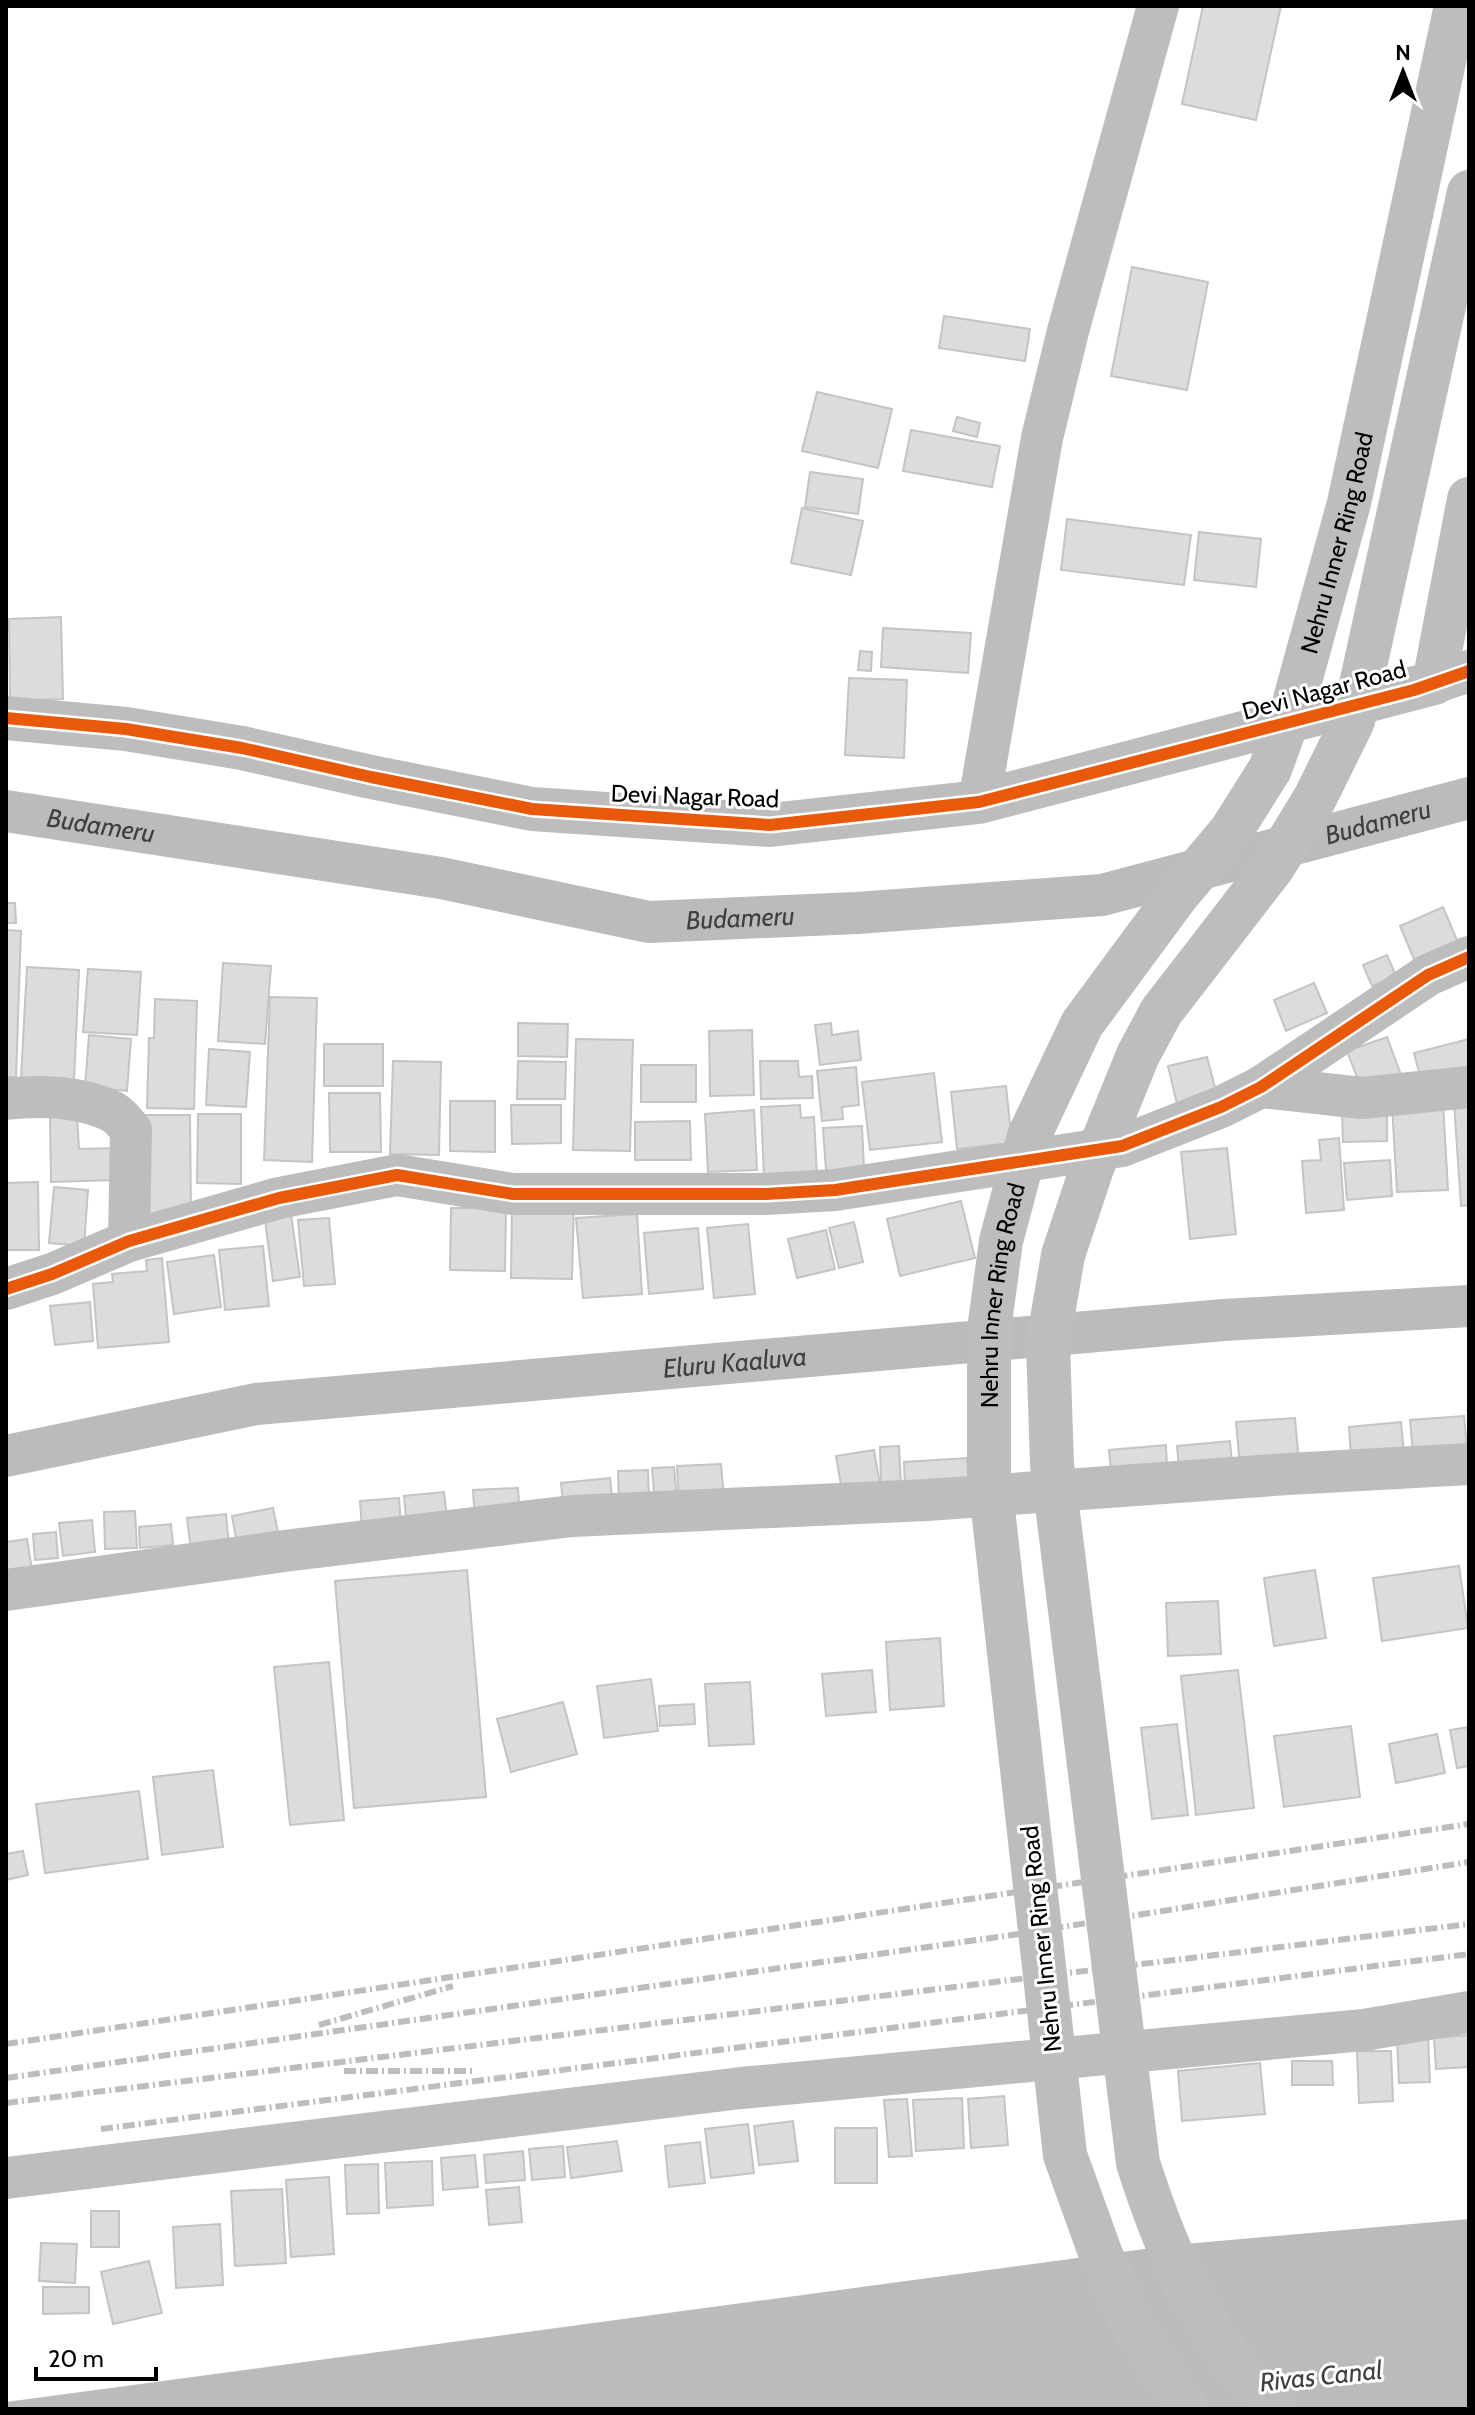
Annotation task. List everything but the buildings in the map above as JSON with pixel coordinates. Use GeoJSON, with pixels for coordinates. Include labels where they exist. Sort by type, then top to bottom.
{"type":"FeatureCollection","features":[{"type":"Feature","properties":{"kind":"main road","name":"Nehru Inner Ring Road"},"geometry":{"type":"LineString","coordinates":[[1187,2409],[1137,2333],[1101,2255],[1065,2155],[989,1473],[989,1330],[1001,1241],[1025,1151],[1060,1069],[1082,1024],[1178,894],[1231,831],[1270,769],[1294,703],[1349,503],[1456,6]]}},
{"type":"Feature","properties":{"kind":"main road"},"geometry":{"type":"LineString","coordinates":[[1275,2409],[1251,2387],[1200,2315],[1159,2227],[1138,2163],[1052,1464],[1048,1343],[1063,1255],[1092,1168],[1138,1055],[1161,1012],[1273,867],[1315,798],[1353,721],[1469,192]]}},
{"type":"Feature","properties":{"kind":"main road","name":"Devi Nagar Road"},"geometry":{"type":"LineString","coordinates":[[6,718],[126,729],[242,748],[532,809],[770,825],[979,802],[1451,677],[1469,499]]}},
{"type":"Feature","properties":{"kind":"street"},"geometry":{"type":"LineString","coordinates":[[979,802],[1042,438],[1068,331],[1158,6]]}},
{"type":"Feature","properties":{"kind":"street"},"geometry":{"type":"LineString","coordinates":[[6,1289],[52,1274],[129,1241],[279,1198],[397,1175],[513,1194],[766,1194],[835,1190],[1122,1146],[1221,1107],[1261,1087],[1428,975],[1469,957]]}},
{"type":"Feature","properties":{"kind":"street"},"geometry":{"type":"LineString","coordinates":[[1261,1087],[1362,1098],[1469,1087]]}},
{"type":"Feature","properties":{"kind":"street"},"geometry":{"type":"LineString","coordinates":[[6,1099],[39,1095],[68,1099],[116,1113],[131,1130],[129,1241]]}},
{"type":"Feature","properties":{"kind":"street"},"geometry":{"type":"LineString","coordinates":[[6,1590],[284,1551],[572,1516],[927,1500],[1469,1464]]}},
{"type":"Feature","properties":{"kind":"street"},"geometry":{"type":"LineString","coordinates":[[6,2178],[741,2088],[1364,2030],[1469,2012]]}},
{"type":"Feature","properties":{"kind":"water","name":"Rivas Canal"},"geometry":{"type":"Polygon","coordinates":[[[1469,2219],[1469,2409],[6,2409],[6,2402],[1174,2245],[1469,2219]]]}},
{"type":"Feature","properties":{"kind":"waterway","name":"Budameru"},"geometry":{"type":"LineString","coordinates":[[6,811],[441,878],[649,922],[857,913],[1102,895],[1469,798]]}},
{"type":"Feature","properties":{"kind":"waterway","name":"Eluru Kaaluva"},"geometry":{"type":"LineString","coordinates":[[6,1456],[256,1404],[1224,1320],[1469,1306]]}},
{"type":"Feature","properties":{"kind":"railway"},"geometry":{"type":"LineString","coordinates":[[6,2044],[1469,1824]]}},
{"type":"Feature","properties":{"kind":"railway"},"geometry":{"type":"LineString","coordinates":[[6,2078],[1012,1935],[1469,1862]]}},
{"type":"Feature","properties":{"kind":"railway"},"geometry":{"type":"LineString","coordinates":[[6,2103],[1469,1924]]}},
{"type":"Feature","properties":{"kind":"railway"},"geometry":{"type":"LineString","coordinates":[[101,2129],[1469,1954]]}},
{"type":"Feature","properties":{"kind":"railway"},"geometry":{"type":"LineString","coordinates":[[319,2025],[453,1986]]}},
{"type":"Feature","properties":{"kind":"railway"},"geometry":{"type":"LineString","coordinates":[[344,2071],[476,2071]]}},
{"type":"Feature","properties":{"kind":"cycle path"},"geometry":{"type":"LineString","coordinates":[[6,718],[126,729],[242,748],[532,809],[770,825],[979,802],[1414,690],[1469,671]]}},
{"type":"Feature","properties":{"kind":"cycle path"},"geometry":{"type":"LineString","coordinates":[[6,1289],[52,1274],[129,1241],[279,1198],[397,1175],[513,1194],[766,1194],[835,1190],[1122,1146],[1221,1107],[1261,1087],[1428,975],[1469,957]]}}]}
